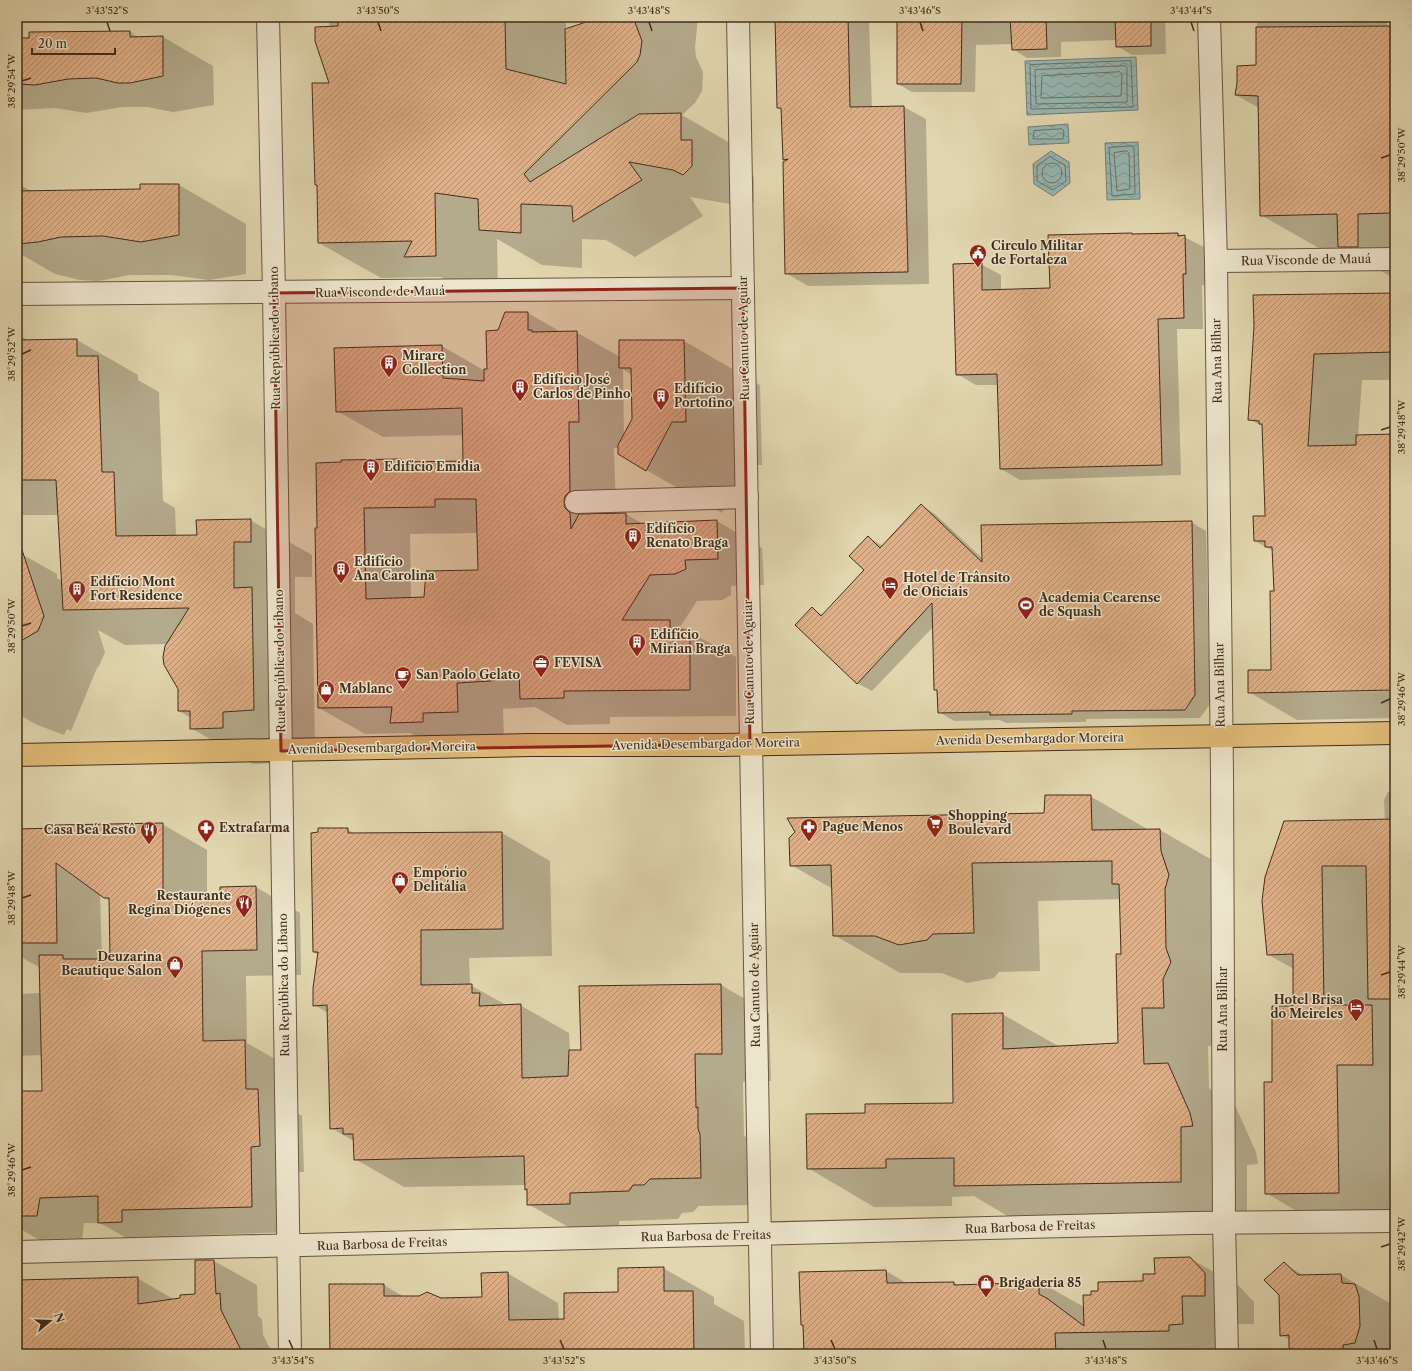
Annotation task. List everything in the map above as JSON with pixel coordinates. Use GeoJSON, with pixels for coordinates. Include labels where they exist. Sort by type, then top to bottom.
{"type":"FeatureCollection","features":[{"type":"Feature","properties":{"kind":"main road","name":"Avenida Desembargador Moreira"},"geometry":{"type":"LineString","coordinates":[[17,755],[522,745],[750,744],[1395,733]]}},
{"type":"Feature","properties":{"kind":"street","name":"Rua República do Líbano"},"geometry":{"type":"LineString","coordinates":[[268,17],[274,293],[290,1354]]}},
{"type":"Feature","properties":{"kind":"street","name":"Rua Canuto de Aguiar"},"geometry":{"type":"LineString","coordinates":[[738,17],[762,1354]]}},
{"type":"Feature","properties":{"kind":"street","name":"Rua Ana Bilhar"},"geometry":{"type":"LineString","coordinates":[[1209,17],[1216,261],[1224,1222],[1227,1354]]}},
{"type":"Feature","properties":{"kind":"street","name":"Rua Visconde de Mauá"},"geometry":{"type":"LineString","coordinates":[[1216,261],[1395,258]]}},
{"type":"Feature","properties":{"kind":"street","name":"Rua Visconde de Mauá"},"geometry":{"type":"LineString","coordinates":[[17,294],[743,288]]}},
{"type":"Feature","properties":{"kind":"street"},"geometry":{"type":"LineString","coordinates":[[576,502],[747,497]]}},
{"type":"Feature","properties":{"kind":"street","name":"Rua Barbosa de Freitas"},"geometry":{"type":"LineString","coordinates":[[17,1252],[288,1247],[1224,1222],[1395,1221]]}},
{"type":"Feature","properties":{"kind":"highlighted area"},"geometry":{"type":"Polygon","coordinates":[[[743,288],[750,744],[281,751],[274,293],[743,288]]]}},
{"type":"Feature","properties":{"kind":"water"},"geometry":{"type":"Polygon","coordinates":[[[1136,57],[1138,110],[1027,115],[1025,61],[1136,57]]]}},
{"type":"Feature","properties":{"kind":"water"},"geometry":{"type":"Polygon","coordinates":[[[1068,124],[1069,143],[1029,145],[1028,127],[1068,124]]]}},
{"type":"Feature","properties":{"kind":"water"},"geometry":{"type":"Polygon","coordinates":[[[1138,142],[1140,199],[1107,200],[1105,143],[1138,142]]]}},
{"type":"Feature","properties":{"kind":"water"},"geometry":{"type":"Polygon","coordinates":[[[1051,151],[1069,162],[1070,183],[1053,196],[1034,184],[1033,164],[1051,151]]]}},
{"type":"Feature","properties":{"kind":"building"},"geometry":{"type":"Polygon","coordinates":[[[338,17],[505,17],[506,69],[566,84],[565,29],[586,22],[586,17],[633,17],[642,41],[640,55],[637,62],[524,174],[530,182],[639,114],[681,113],[681,140],[692,140],[692,166],[683,175],[673,170],[629,162],[642,180],[573,222],[572,206],[521,204],[521,233],[479,230],[478,199],[435,193],[436,256],[404,257],[412,241],[318,243],[312,83],[329,83],[315,41],[315,27],[338,26],[338,17]]]}},
{"type":"Feature","properties":{"kind":"building"},"geometry":{"type":"Polygon","coordinates":[[[775,17],[848,17],[850,107],[904,106],[908,272],[785,274],[783,162],[788,159],[783,160],[781,108],[777,108],[775,17]]]}},
{"type":"Feature","properties":{"kind":"building"},"geometry":{"type":"Polygon","coordinates":[[[897,17],[962,17],[961,84],[897,84],[897,17]]]}},
{"type":"Feature","properties":{"kind":"building"},"geometry":{"type":"Polygon","coordinates":[[[1010,17],[1046,17],[1047,49],[1012,50],[1010,17]]]}},
{"type":"Feature","properties":{"kind":"building"},"geometry":{"type":"Polygon","coordinates":[[[1115,17],[1151,17],[1151,46],[1116,47],[1115,17]]]}},
{"type":"Feature","properties":{"kind":"building"},"geometry":{"type":"Polygon","coordinates":[[[1395,26],[1395,117],[1393,117],[1395,199],[1390,199],[1391,213],[1358,214],[1358,247],[1338,247],[1337,214],[1260,216],[1258,96],[1235,95],[1237,66],[1256,65],[1256,27],[1395,26]]]}},
{"type":"Feature","properties":{"kind":"building"},"geometry":{"type":"Polygon","coordinates":[[[130,31],[130,37],[163,36],[163,76],[130,83],[118,83],[96,78],[68,79],[35,85],[17,84],[17,38],[29,38],[29,32],[130,31]]]}},
{"type":"Feature","properties":{"kind":"building"},"geometry":{"type":"Polygon","coordinates":[[[140,184],[179,184],[179,235],[141,242],[103,236],[61,237],[38,242],[17,244],[17,191],[140,189],[140,184]]]}},
{"type":"Feature","properties":{"kind":"building"},"geometry":{"type":"Polygon","coordinates":[[[1178,233],[1178,236],[1185,235],[1186,274],[1183,274],[1184,318],[1158,319],[1162,465],[1000,469],[997,374],[956,375],[953,264],[982,263],[982,290],[1050,288],[1048,235],[1178,233]]]}},
{"type":"Feature","properties":{"kind":"building"},"geometry":{"type":"Polygon","coordinates":[[[1395,293],[1395,352],[1314,354],[1308,446],[1356,445],[1356,435],[1395,434],[1395,690],[1248,693],[1248,670],[1271,670],[1270,591],[1274,591],[1272,547],[1265,547],[1265,541],[1254,541],[1253,516],[1265,516],[1265,513],[1262,424],[1259,424],[1259,421],[1248,420],[1254,326],[1253,295],[1395,293]]]}},
{"type":"Feature","properties":{"kind":"building"},"geometry":{"type":"Polygon","coordinates":[[[505,312],[528,312],[528,330],[532,330],[532,332],[577,331],[579,422],[569,422],[570,491],[565,496],[564,502],[565,508],[570,513],[571,529],[579,514],[626,513],[626,524],[717,520],[718,559],[685,560],[686,569],[675,574],[650,575],[622,620],[670,620],[670,630],[690,630],[690,690],[564,691],[564,698],[520,699],[519,671],[491,681],[457,683],[458,712],[423,713],[423,722],[390,723],[392,707],[318,708],[315,528],[317,528],[316,463],[341,462],[341,460],[401,459],[402,462],[463,461],[462,408],[336,412],[334,348],[442,345],[443,378],[484,381],[484,369],[487,369],[486,331],[498,330],[505,312]],[[435,499],[435,507],[364,508],[366,599],[424,597],[426,571],[478,570],[476,499],[435,499]]]}},
{"type":"Feature","properties":{"kind":"building"},"geometry":{"type":"Polygon","coordinates":[[[77,339],[77,356],[98,356],[102,472],[114,472],[116,536],[197,535],[196,520],[251,519],[251,542],[234,542],[234,588],[252,587],[254,710],[223,712],[223,728],[190,729],[190,711],[178,711],[178,689],[164,665],[163,657],[165,646],[189,608],[63,610],[56,480],[17,480],[17,340],[77,339]]]}},
{"type":"Feature","properties":{"kind":"building","name":"Edifício Portofino"},"geometry":{"type":"Polygon","coordinates":[[[619,340],[684,340],[686,422],[672,422],[646,471],[618,454],[618,445],[632,419],[631,368],[619,368],[619,340]]]}},
{"type":"Feature","properties":{"kind":"building"},"geometry":{"type":"Polygon","coordinates":[[[921,504],[982,562],[981,525],[1192,521],[1195,695],[1185,710],[1072,711],[1072,714],[990,715],[990,712],[938,713],[937,690],[934,690],[932,603],[857,684],[795,625],[812,607],[821,616],[864,570],[849,556],[868,536],[880,548],[921,504]]]}},
{"type":"Feature","properties":{"kind":"building"},"geometry":{"type":"Polygon","coordinates":[[[17,547],[21,547],[44,616],[38,631],[17,643],[17,547]]]}},
{"type":"Feature","properties":{"kind":"building"},"geometry":{"type":"Polygon","coordinates":[[[1045,795],[1091,795],[1092,830],[1160,829],[1161,851],[1169,875],[1165,889],[1166,948],[1171,962],[1163,979],[1164,1008],[1142,1008],[1144,1064],[1168,1063],[1190,1113],[1193,1126],[1181,1127],[1181,1182],[954,1186],[954,1158],[886,1159],[886,1168],[807,1169],[806,1114],[865,1113],[865,1104],[953,1103],[952,1014],[1003,1013],[1003,1049],[1118,1043],[1116,954],[1121,954],[1119,884],[1112,884],[1112,861],[972,863],[974,933],[933,934],[927,940],[899,945],[875,936],[833,936],[831,865],[790,866],[789,838],[795,832],[787,818],[1044,813],[1045,795]]]}},
{"type":"Feature","properties":{"kind":"building"},"geometry":{"type":"Polygon","coordinates":[[[1395,819],[1395,999],[1368,999],[1366,866],[1322,866],[1324,1005],[1372,1005],[1373,1065],[1337,1065],[1339,1193],[1265,1194],[1264,1082],[1272,1082],[1272,1006],[1293,1006],[1293,954],[1267,955],[1262,901],[1265,877],[1284,821],[1395,819]]]}},
{"type":"Feature","properties":{"kind":"building"},"geometry":{"type":"Polygon","coordinates":[[[163,823],[163,894],[220,894],[220,887],[256,886],[257,950],[202,951],[203,1041],[245,1040],[246,1089],[258,1089],[260,1146],[251,1147],[252,1207],[122,1210],[122,1222],[98,1223],[98,1196],[40,1198],[37,1216],[17,1216],[17,1091],[42,1091],[39,955],[63,955],[63,959],[110,959],[109,898],[104,898],[56,863],[57,943],[17,943],[17,829],[56,828],[55,825],[163,823]]]}},
{"type":"Feature","properties":{"kind":"building"},"geometry":{"type":"Polygon","coordinates":[[[318,828],[348,828],[348,833],[502,832],[503,929],[421,930],[421,985],[472,984],[472,993],[480,993],[479,1006],[521,1004],[522,1078],[568,1076],[569,1050],[581,1050],[579,986],[721,984],[722,1054],[695,1054],[696,1108],[698,1107],[701,1178],[650,1179],[644,1185],[633,1185],[629,1191],[570,1193],[570,1204],[527,1205],[524,1156],[354,1160],[353,1134],[343,1134],[343,1128],[330,1129],[327,1005],[313,1006],[313,988],[318,952],[313,952],[311,833],[318,832],[318,828]]]}},
{"type":"Feature","properties":{"kind":"building"},"geometry":{"type":"Polygon","coordinates":[[[1190,1257],[1205,1273],[1205,1296],[1182,1296],[1183,1324],[1169,1325],[1169,1331],[1055,1333],[1056,1354],[804,1354],[803,1325],[801,1325],[799,1272],[886,1270],[887,1283],[954,1282],[954,1285],[1017,1283],[1017,1280],[1039,1280],[1039,1294],[1084,1326],[1083,1295],[1091,1295],[1091,1291],[1098,1291],[1098,1282],[1143,1281],[1143,1274],[1155,1274],[1154,1258],[1190,1257]]]}},
{"type":"Feature","properties":{"kind":"building"},"geometry":{"type":"Polygon","coordinates":[[[195,1260],[214,1260],[216,1294],[220,1293],[221,1310],[243,1354],[17,1354],[17,1280],[138,1277],[138,1304],[180,1298],[180,1295],[195,1294],[195,1260]]]}},
{"type":"Feature","properties":{"kind":"building"},"geometry":{"type":"Polygon","coordinates":[[[1284,1262],[1298,1275],[1341,1274],[1342,1283],[1355,1284],[1359,1296],[1360,1326],[1355,1343],[1343,1345],[1343,1352],[1307,1353],[1289,1348],[1289,1335],[1280,1336],[1279,1295],[1264,1280],[1284,1262]]]}},
{"type":"Feature","properties":{"kind":"building"},"geometry":{"type":"Polygon","coordinates":[[[664,1267],[664,1291],[693,1291],[694,1354],[330,1354],[329,1284],[384,1284],[384,1296],[419,1296],[427,1292],[441,1298],[482,1297],[481,1273],[508,1272],[509,1320],[564,1319],[564,1293],[618,1292],[618,1268],[664,1267]]]}},
{"type":"Feature","properties":{"kind":"place","name":"Circulo Militar de Fortaleza"},"geometry":{"type":"Point","coordinates":[978,268]}},
{"type":"Feature","properties":{"kind":"place","name":"Mirare Collection"},"geometry":{"type":"Point","coordinates":[389,378]}},
{"type":"Feature","properties":{"kind":"place","name":"Edifício José Carlos de Pinho"},"geometry":{"type":"Point","coordinates":[520,402]}},
{"type":"Feature","properties":{"kind":"place","name":"Edifício Portofino"},"geometry":{"type":"Point","coordinates":[661,411]}},
{"type":"Feature","properties":{"kind":"place","name":"Edifício Emidia"},"geometry":{"type":"Point","coordinates":[371,482]}},
{"type":"Feature","properties":{"kind":"place","name":"Edifício Renato Braga"},"geometry":{"type":"Point","coordinates":[633,551]}},
{"type":"Feature","properties":{"kind":"place","name":"Edifício Ana Carolina"},"geometry":{"type":"Point","coordinates":[341,584]}},
{"type":"Feature","properties":{"kind":"place","name":"Hotel de Trânsito de Oficiais"},"geometry":{"type":"Point","coordinates":[890,600]}},
{"type":"Feature","properties":{"kind":"place","name":"Edifício Mont Fort Residence"},"geometry":{"type":"Point","coordinates":[77,604]}},
{"type":"Feature","properties":{"kind":"place","name":"Academia Cearense de Squash"},"geometry":{"type":"Point","coordinates":[1026,620]}},
{"type":"Feature","properties":{"kind":"place","name":"Edifício Mirian Braga"},"geometry":{"type":"Point","coordinates":[637,657]}},
{"type":"Feature","properties":{"kind":"place","name":"FEVISA"},"geometry":{"type":"Point","coordinates":[541,678]}},
{"type":"Feature","properties":{"kind":"place","name":"San Paolo Gelato"},"geometry":{"type":"Point","coordinates":[403,690]}},
{"type":"Feature","properties":{"kind":"place","name":"Mablanc"},"geometry":{"type":"Point","coordinates":[326,704]}},
{"type":"Feature","properties":{"kind":"place","name":"Shopping Boulevard"},"geometry":{"type":"Point","coordinates":[935,838]}},
{"type":"Feature","properties":{"kind":"place","name":"Pague Menos"},"geometry":{"type":"Point","coordinates":[809,842]}},
{"type":"Feature","properties":{"kind":"place","name":"Extrafarma"},"geometry":{"type":"Point","coordinates":[206,843]}},
{"type":"Feature","properties":{"kind":"place","name":"Casa Beá Restô"},"geometry":{"type":"Point","coordinates":[149,845]}},
{"type":"Feature","properties":{"kind":"place","name":"Empório Delitália"},"geometry":{"type":"Point","coordinates":[400,895]}},
{"type":"Feature","properties":{"kind":"place","name":"Restaurante Regina Diógenes"},"geometry":{"type":"Point","coordinates":[244,918]}},
{"type":"Feature","properties":{"kind":"place","name":"Deuzarina Beautique Salon"},"geometry":{"type":"Point","coordinates":[175,979]}},
{"type":"Feature","properties":{"kind":"place","name":"Hotel Brisa do Meireles"},"geometry":{"type":"Point","coordinates":[1356,1022]}},
{"type":"Feature","properties":{"kind":"place","name":"Brigaderia 85"},"geometry":{"type":"Point","coordinates":[986,1298]}}]}
